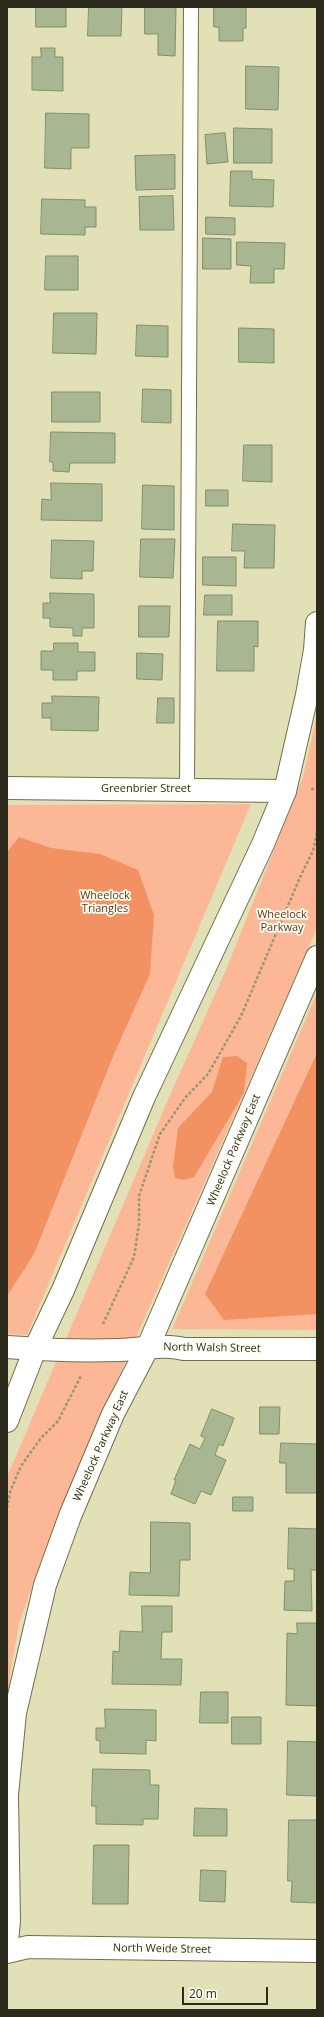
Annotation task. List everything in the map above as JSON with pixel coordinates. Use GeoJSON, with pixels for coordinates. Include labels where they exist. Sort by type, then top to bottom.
{"type":"FeatureCollection","features":[{"type":"Feature","properties":{"kind":"street"},"geometry":{"type":"LineString","coordinates":[[7,1421],[36,1349],[66,1283],[144,1097],[264,844],[285,791],[307,695],[315,650],[317,623]]}},
{"type":"Feature","properties":{"kind":"street","name":"Greenbrier Street"},"geometry":{"type":"LineString","coordinates":[[7,788],[285,791]]}},
{"type":"Feature","properties":{"kind":"street","name":"Wheelock Parkway East"},"geometry":{"type":"LineString","coordinates":[[7,1941],[9,1921],[7,1795],[15,1713],[26,1658],[45,1585],[70,1516],[113,1414],[148,1349],[317,957]]}},
{"type":"Feature","properties":{"kind":"street","name":"North Walsh Street"},"geometry":{"type":"LineString","coordinates":[[7,1347],[89,1351],[148,1349],[171,1346],[184,1349],[317,1349]]}},
{"type":"Feature","properties":{"kind":"street","name":"North Weide Street"},"geometry":{"type":"LineString","coordinates":[[7,1952],[28,1947],[317,1951]]}},
{"type":"Feature","properties":{"kind":"lane"},"geometry":{"type":"LineString","coordinates":[[187,790],[191,7]]}},
{"type":"Feature","properties":{"kind":"path"},"geometry":{"type":"LineString","coordinates":[[100,1329],[134,1257],[139,1224],[139,1196],[160,1134],[185,1098],[208,1074],[241,1016],[313,850],[317,833]]}},
{"type":"Feature","properties":{"kind":"path"},"geometry":{"type":"LineString","coordinates":[[7,1508],[10,1492],[20,1466],[41,1438],[58,1421],[83,1372]]}},
{"type":"Feature","properties":{"kind":"green space","name":"Wheelock Parkway"},"geometry":{"type":"Polygon","coordinates":[[[317,715],[317,928],[81,1462],[44,1552],[19,1624],[10,1673],[7,1714],[7,1477],[167,1102],[226,970],[303,777],[317,715]]]}},
{"type":"Feature","properties":{"kind":"green space","name":"Wheelock Triangles"},"geometry":{"type":"Polygon","coordinates":[[[251,804],[27,1335],[7,1334],[7,805],[251,804]]]}},
{"type":"Feature","properties":{"kind":"green space"},"geometry":{"type":"Polygon","coordinates":[[[19,837],[51,848],[100,854],[138,870],[154,915],[150,974],[114,1054],[34,1254],[7,1296],[7,852],[19,837]]]}},
{"type":"Feature","properties":{"kind":"green space"},"geometry":{"type":"Polygon","coordinates":[[[317,993],[317,1330],[172,1329],[317,993]]]}},
{"type":"Feature","properties":{"kind":"green space"},"geometry":{"type":"Polygon","coordinates":[[[317,1053],[317,1314],[224,1320],[205,1294],[317,1053]]]}},
{"type":"Feature","properties":{"kind":"green space"},"geometry":{"type":"Polygon","coordinates":[[[237,1056],[247,1063],[244,1093],[194,1177],[184,1180],[175,1178],[173,1167],[178,1128],[212,1092],[223,1057],[237,1056]]]}},
{"type":"Feature","properties":{"kind":"building"},"geometry":{"type":"Polygon","coordinates":[[[36,7],[66,7],[66,27],[36,27],[36,7]]]}},
{"type":"Feature","properties":{"kind":"building"},"geometry":{"type":"Polygon","coordinates":[[[89,7],[122,7],[121,36],[88,36],[89,7]]]}},
{"type":"Feature","properties":{"kind":"building"},"geometry":{"type":"Polygon","coordinates":[[[145,7],[176,7],[175,56],[158,55],[158,34],[145,34],[145,7]]]}},
{"type":"Feature","properties":{"kind":"building"},"geometry":{"type":"Polygon","coordinates":[[[214,7],[246,7],[246,28],[243,28],[243,41],[219,41],[219,27],[214,27],[214,7]]]}},
{"type":"Feature","properties":{"kind":"building"},"geometry":{"type":"Polygon","coordinates":[[[41,48],[55,48],[55,57],[63,57],[63,91],[32,90],[32,57],[41,57],[41,48]]]}},
{"type":"Feature","properties":{"kind":"building"},"geometry":{"type":"Polygon","coordinates":[[[246,66],[279,67],[278,110],[246,109],[246,66]]]}},
{"type":"Feature","properties":{"kind":"building"},"geometry":{"type":"Polygon","coordinates":[[[46,113],[89,114],[89,148],[71,148],[71,169],[45,168],[46,113]]]}},
{"type":"Feature","properties":{"kind":"building"},"geometry":{"type":"Polygon","coordinates":[[[234,128],[272,129],[272,163],[234,163],[234,128]]]}},
{"type":"Feature","properties":{"kind":"building"},"geometry":{"type":"Polygon","coordinates":[[[225,133],[228,162],[207,164],[205,135],[225,133]]]}},
{"type":"Feature","properties":{"kind":"building"},"geometry":{"type":"Polygon","coordinates":[[[175,155],[175,189],[136,190],[135,156],[175,155]]]}},
{"type":"Feature","properties":{"kind":"building"},"geometry":{"type":"Polygon","coordinates":[[[231,171],[252,171],[252,179],[274,180],[273,207],[230,206],[231,171]]]}},
{"type":"Feature","properties":{"kind":"building"},"geometry":{"type":"Polygon","coordinates":[[[173,196],[174,230],[140,230],[139,197],[173,196]]]}},
{"type":"Feature","properties":{"kind":"building"},"geometry":{"type":"Polygon","coordinates":[[[42,199],[85,200],[85,207],[96,207],[96,227],[85,227],[85,235],[41,234],[42,199]]]}},
{"type":"Feature","properties":{"kind":"building"},"geometry":{"type":"Polygon","coordinates":[[[206,217],[235,218],[235,235],[206,234],[206,217]]]}},
{"type":"Feature","properties":{"kind":"building"},"geometry":{"type":"Polygon","coordinates":[[[203,238],[231,239],[231,269],[203,269],[203,238]]]}},
{"type":"Feature","properties":{"kind":"building"},"geometry":{"type":"Polygon","coordinates":[[[237,242],[285,243],[284,269],[274,269],[274,283],[250,283],[251,266],[237,265],[237,242]]]}},
{"type":"Feature","properties":{"kind":"building"},"geometry":{"type":"Polygon","coordinates":[[[46,256],[78,256],[78,290],[45,290],[46,256]]]}},
{"type":"Feature","properties":{"kind":"building"},"geometry":{"type":"Polygon","coordinates":[[[54,313],[97,313],[96,354],[53,353],[54,313]]]}},
{"type":"Feature","properties":{"kind":"building"},"geometry":{"type":"Polygon","coordinates":[[[137,325],[168,326],[168,357],[136,356],[137,325]]]}},
{"type":"Feature","properties":{"kind":"building"},"geometry":{"type":"Polygon","coordinates":[[[239,328],[274,329],[274,363],[239,362],[239,328]]]}},
{"type":"Feature","properties":{"kind":"building"},"geometry":{"type":"Polygon","coordinates":[[[143,389],[171,390],[171,423],[142,422],[143,389]]]}},
{"type":"Feature","properties":{"kind":"building"},"geometry":{"type":"Polygon","coordinates":[[[52,392],[100,392],[100,422],[52,422],[52,392]]]}},
{"type":"Feature","properties":{"kind":"building"},"geometry":{"type":"Polygon","coordinates":[[[51,432],[115,433],[115,463],[70,463],[69,472],[53,471],[53,462],[50,462],[51,432]]]}},
{"type":"Feature","properties":{"kind":"building"},"geometry":{"type":"Polygon","coordinates":[[[244,445],[272,445],[272,482],[243,481],[244,445]]]}},
{"type":"Feature","properties":{"kind":"building"},"geometry":{"type":"Polygon","coordinates":[[[51,483],[102,484],[102,521],[41,520],[42,499],[51,500],[51,483]]]}},
{"type":"Feature","properties":{"kind":"building"},"geometry":{"type":"Polygon","coordinates":[[[143,485],[174,486],[174,530],[142,529],[143,485]]]}},
{"type":"Feature","properties":{"kind":"building"},"geometry":{"type":"Polygon","coordinates":[[[206,490],[228,490],[228,506],[206,506],[206,490]]]}},
{"type":"Feature","properties":{"kind":"building"},"geometry":{"type":"Polygon","coordinates":[[[233,524],[275,525],[274,568],[244,568],[245,551],[232,551],[233,524]]]}},
{"type":"Feature","properties":{"kind":"building"},"geometry":{"type":"Polygon","coordinates":[[[141,539],[175,539],[173,578],[140,577],[141,539]]]}},
{"type":"Feature","properties":{"kind":"building"},"geometry":{"type":"Polygon","coordinates":[[[52,540],[94,541],[93,571],[82,571],[82,579],[51,578],[52,540]]]}},
{"type":"Feature","properties":{"kind":"building"},"geometry":{"type":"Polygon","coordinates":[[[203,557],[236,557],[236,586],[203,585],[203,557]]]}},
{"type":"Feature","properties":{"kind":"building"},"geometry":{"type":"Polygon","coordinates":[[[50,593],[94,594],[94,628],[82,628],[82,636],[73,636],[73,628],[50,627],[50,618],[43,618],[43,603],[50,603],[50,593]]]}},
{"type":"Feature","properties":{"kind":"building"},"geometry":{"type":"Polygon","coordinates":[[[205,595],[232,595],[232,615],[204,615],[205,595]]]}},
{"type":"Feature","properties":{"kind":"building"},"geometry":{"type":"Polygon","coordinates":[[[139,606],[170,606],[169,637],[139,637],[139,606]]]}},
{"type":"Feature","properties":{"kind":"building"},"geometry":{"type":"Polygon","coordinates":[[[218,621],[258,621],[258,647],[254,646],[254,671],[217,671],[218,621]]]}},
{"type":"Feature","properties":{"kind":"building"},"geometry":{"type":"Polygon","coordinates":[[[54,643],[78,643],[78,652],[95,652],[95,671],[77,671],[77,680],[53,680],[53,670],[41,670],[41,651],[53,651],[54,643]]]}},
{"type":"Feature","properties":{"kind":"building"},"geometry":{"type":"Polygon","coordinates":[[[137,653],[163,654],[162,680],[137,679],[137,653]]]}},
{"type":"Feature","properties":{"kind":"building"},"geometry":{"type":"Polygon","coordinates":[[[52,696],[99,697],[98,731],[51,730],[51,718],[42,718],[42,703],[52,703],[52,696]]]}},
{"type":"Feature","properties":{"kind":"building"},"geometry":{"type":"Polygon","coordinates":[[[158,698],[174,698],[174,723],[157,723],[158,698]]]}},
{"type":"Feature","properties":{"kind":"building"},"geometry":{"type":"Polygon","coordinates":[[[260,1407],[280,1407],[279,1434],[260,1434],[260,1407]]]}},
{"type":"Feature","properties":{"kind":"building"},"geometry":{"type":"Polygon","coordinates":[[[212,1409],[234,1418],[223,1446],[219,1444],[215,1455],[226,1460],[211,1495],[201,1491],[195,1504],[171,1494],[176,1480],[174,1480],[190,1444],[200,1449],[205,1438],[201,1436],[212,1409]]]}},
{"type":"Feature","properties":{"kind":"building"},"geometry":{"type":"Polygon","coordinates":[[[281,1443],[317,1444],[317,1493],[286,1493],[286,1463],[280,1463],[281,1443]]]}},
{"type":"Feature","properties":{"kind":"building"},"geometry":{"type":"Polygon","coordinates":[[[233,1497],[253,1497],[253,1511],[233,1511],[233,1497]]]}},
{"type":"Feature","properties":{"kind":"building"},"geometry":{"type":"Polygon","coordinates":[[[151,1522],[190,1523],[190,1560],[180,1560],[179,1596],[129,1595],[130,1572],[150,1573],[151,1522]]]}},
{"type":"Feature","properties":{"kind":"building"},"geometry":{"type":"Polygon","coordinates":[[[289,1528],[317,1529],[317,1570],[311,1570],[312,1611],[284,1610],[285,1581],[294,1581],[294,1569],[288,1569],[289,1528]]]}},
{"type":"Feature","properties":{"kind":"building"},"geometry":{"type":"Polygon","coordinates":[[[142,1606],[172,1606],[172,1632],[162,1632],[161,1659],[182,1659],[181,1685],[112,1684],[113,1651],[119,1652],[120,1631],[142,1632],[142,1606]]]}},
{"type":"Feature","properties":{"kind":"building"},"geometry":{"type":"Polygon","coordinates":[[[297,1623],[317,1623],[317,1706],[286,1705],[287,1633],[297,1634],[297,1623]]]}},
{"type":"Feature","properties":{"kind":"building"},"geometry":{"type":"Polygon","coordinates":[[[201,1692],[228,1692],[228,1723],[200,1723],[201,1692]]]}},
{"type":"Feature","properties":{"kind":"building"},"geometry":{"type":"Polygon","coordinates":[[[105,1709],[156,1710],[156,1741],[146,1740],[146,1754],[100,1753],[100,1741],[96,1740],[96,1728],[105,1728],[105,1709]]]}},
{"type":"Feature","properties":{"kind":"building"},"geometry":{"type":"Polygon","coordinates":[[[232,1717],[261,1717],[261,1744],[232,1744],[232,1717]]]}},
{"type":"Feature","properties":{"kind":"building"},"geometry":{"type":"Polygon","coordinates":[[[288,1741],[317,1742],[317,1796],[287,1795],[288,1741]]]}},
{"type":"Feature","properties":{"kind":"building"},"geometry":{"type":"Polygon","coordinates":[[[93,1769],[150,1770],[150,1785],[159,1785],[158,1819],[143,1819],[143,1825],[96,1824],[96,1806],[92,1806],[93,1769]]]}},
{"type":"Feature","properties":{"kind":"building"},"geometry":{"type":"Polygon","coordinates":[[[195,1808],[227,1809],[227,1836],[194,1836],[195,1808]]]}},
{"type":"Feature","properties":{"kind":"building"},"geometry":{"type":"Polygon","coordinates":[[[289,1820],[317,1820],[317,1903],[291,1902],[292,1881],[288,1881],[289,1820]]]}},
{"type":"Feature","properties":{"kind":"building"},"geometry":{"type":"Polygon","coordinates":[[[94,1845],[129,1845],[128,1904],[93,1904],[94,1845]]]}},
{"type":"Feature","properties":{"kind":"building"},"geometry":{"type":"Polygon","coordinates":[[[201,1870],[226,1871],[225,1902],[200,1901],[201,1870]]]}}]}
